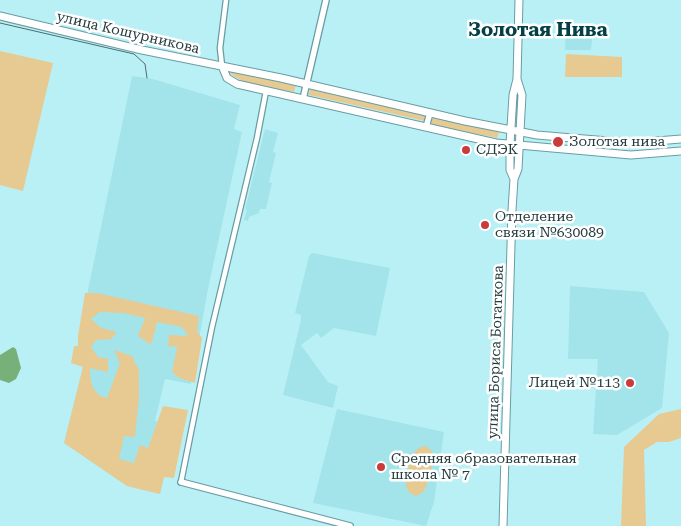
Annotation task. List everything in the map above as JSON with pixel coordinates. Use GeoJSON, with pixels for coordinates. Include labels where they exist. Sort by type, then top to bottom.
{"type":"FeatureCollection","features":[{"type":"Feature","properties":{"kind":"main road","name":"улица Бориса Богаткова"},"geometry":{"type":"LineString","coordinates":[[514,179],[510,170],[510,144],[513,95],[517,79],[519,0]]}},
{"type":"Feature","properties":{"kind":"main road","name":"улица Кошурникова"},"geometry":{"type":"LineString","coordinates":[[0,16],[142,50],[306,84],[430,113],[550,137],[632,143],[681,139]]}},
{"type":"Feature","properties":{"kind":"main road"},"geometry":{"type":"LineString","coordinates":[[222,66],[227,78],[231,81],[266,91],[464,136],[510,144],[631,155],[681,151]]}},
{"type":"Feature","properties":{"kind":"main road","name":"улица Бориса Богаткова"},"geometry":{"type":"LineString","coordinates":[[503,526],[514,179],[518,169],[522,95],[517,79]]}},
{"type":"Feature","properties":{"kind":"main road"},"geometry":{"type":"LineString","coordinates":[[521,113],[529,129],[550,137]]}},
{"type":"Feature","properties":{"kind":"street"},"geometry":{"type":"LineString","coordinates":[[222,66],[220,48],[226,0]]}},
{"type":"Feature","properties":{"kind":"street"},"geometry":{"type":"LineString","coordinates":[[303,99],[326,0]]}},
{"type":"Feature","properties":{"kind":"street"},"geometry":{"type":"LineString","coordinates":[[266,91],[257,138],[212,327],[181,482],[350,526]]}},
{"type":"Feature","properties":{"kind":"street"},"geometry":{"type":"LineString","coordinates":[[426,128],[430,113]]}},
{"type":"Feature","properties":{"kind":"shaded area"},"geometry":{"type":"Polygon","coordinates":[[[566,29],[593,30],[591,50],[565,50],[566,29]]]}},
{"type":"Feature","properties":{"kind":"shaded area"},"geometry":{"type":"Polygon","coordinates":[[[0,51],[53,63],[23,191],[0,185],[0,51]]]}},
{"type":"Feature","properties":{"kind":"shaded area"},"geometry":{"type":"Polygon","coordinates":[[[566,54],[622,57],[622,77],[565,77],[566,54]]]}},
{"type":"Feature","properties":{"kind":"shaded area"},"geometry":{"type":"Polygon","coordinates":[[[231,70],[296,85],[294,92],[250,83],[235,77],[229,72],[231,70]]]}},
{"type":"Feature","properties":{"kind":"shaded area"},"geometry":{"type":"Polygon","coordinates":[[[132,76],[153,79],[240,105],[234,129],[242,132],[208,289],[191,384],[165,379],[155,421],[176,426],[160,494],[127,486],[64,443],[83,367],[86,300],[132,76]]]}},
{"type":"Feature","properties":{"kind":"shaded area"},"geometry":{"type":"Polygon","coordinates":[[[310,89],[427,114],[425,121],[309,95],[310,89]]]}},
{"type":"Feature","properties":{"kind":"shaded area"},"geometry":{"type":"Polygon","coordinates":[[[433,117],[499,133],[497,138],[431,125],[433,117]]]}},
{"type":"Feature","properties":{"kind":"shaded area"},"geometry":{"type":"Polygon","coordinates":[[[265,129],[278,133],[273,152],[276,153],[269,182],[272,183],[266,209],[260,209],[259,213],[249,217],[248,221],[244,220],[247,210],[245,209],[265,129]]]}},
{"type":"Feature","properties":{"kind":"shaded area"},"geometry":{"type":"Polygon","coordinates":[[[312,253],[390,268],[376,336],[334,328],[321,338],[317,333],[301,345],[328,382],[338,386],[333,408],[283,395],[301,320],[301,315],[295,313],[309,256],[312,253]]]}},
{"type":"Feature","properties":{"kind":"shaded area","name":"Лицей №113"},"geometry":{"type":"Polygon","coordinates":[[[570,286],[644,292],[669,333],[662,408],[617,435],[593,434],[598,359],[568,359],[570,286]]]}},
{"type":"Feature","properties":{"kind":"shaded area"},"geometry":{"type":"Polygon","coordinates":[[[85,293],[97,293],[199,316],[197,332],[202,338],[195,383],[179,378],[172,372],[177,347],[168,346],[169,335],[188,336],[182,327],[157,322],[151,345],[138,336],[145,318],[123,313],[100,312],[91,319],[101,328],[117,332],[111,339],[96,340],[91,347],[98,357],[108,359],[108,372],[90,368],[91,382],[95,391],[107,398],[120,363],[114,350],[132,356],[139,370],[139,397],[135,437],[124,436],[119,459],[134,463],[140,445],[148,448],[163,406],[188,410],[174,478],[164,477],[160,494],[127,486],[64,443],[83,367],[71,363],[74,346],[78,346],[85,293]]]}},
{"type":"Feature","properties":{"kind":"shaded area"},"geometry":{"type":"Polygon","coordinates":[[[13,347],[16,349],[21,368],[16,379],[9,383],[0,380],[0,355],[13,347]]]}},
{"type":"Feature","properties":{"kind":"shaded area","name":"Средняя образовательная школа № 7"},"geometry":{"type":"Polygon","coordinates":[[[337,409],[444,432],[434,502],[426,526],[313,503],[337,409]]]}},
{"type":"Feature","properties":{"kind":"shaded area"},"geometry":{"type":"Polygon","coordinates":[[[681,409],[681,438],[669,442],[657,442],[644,450],[646,526],[621,526],[624,447],[659,414],[681,409]]]}},
{"type":"Feature","properties":{"kind":"shaded area"},"geometry":{"type":"Polygon","coordinates":[[[426,446],[433,455],[432,466],[425,489],[416,496],[410,493],[406,487],[408,468],[416,451],[420,447],[426,446]]]}},
{"type":"Feature","properties":{"kind":"tram line"},"geometry":{"type":"LineString","coordinates":[[0,23],[134,54],[145,64],[147,78]]}},
{"type":"Feature","properties":{"kind":"place","name":"Золотая нива"},"geometry":{"type":"Point","coordinates":[558,142]}},
{"type":"Feature","properties":{"kind":"place","name":"СДЭК"},"geometry":{"type":"Point","coordinates":[466,150]}},
{"type":"Feature","properties":{"kind":"place","name":"Отделение связи №630089"},"geometry":{"type":"Point","coordinates":[485,225]}},
{"type":"Feature","properties":{"kind":"place","name":"Лицей №113"},"geometry":{"type":"Point","coordinates":[630,383]}},
{"type":"Feature","properties":{"kind":"place","name":"Средняя образовательная школа № 7"},"geometry":{"type":"Point","coordinates":[381,467]}},
{"type":"Feature","properties":{"kind":"district","name":"Золотая Нива"},"geometry":{"type":"Point","coordinates":[538,30]}}]}
